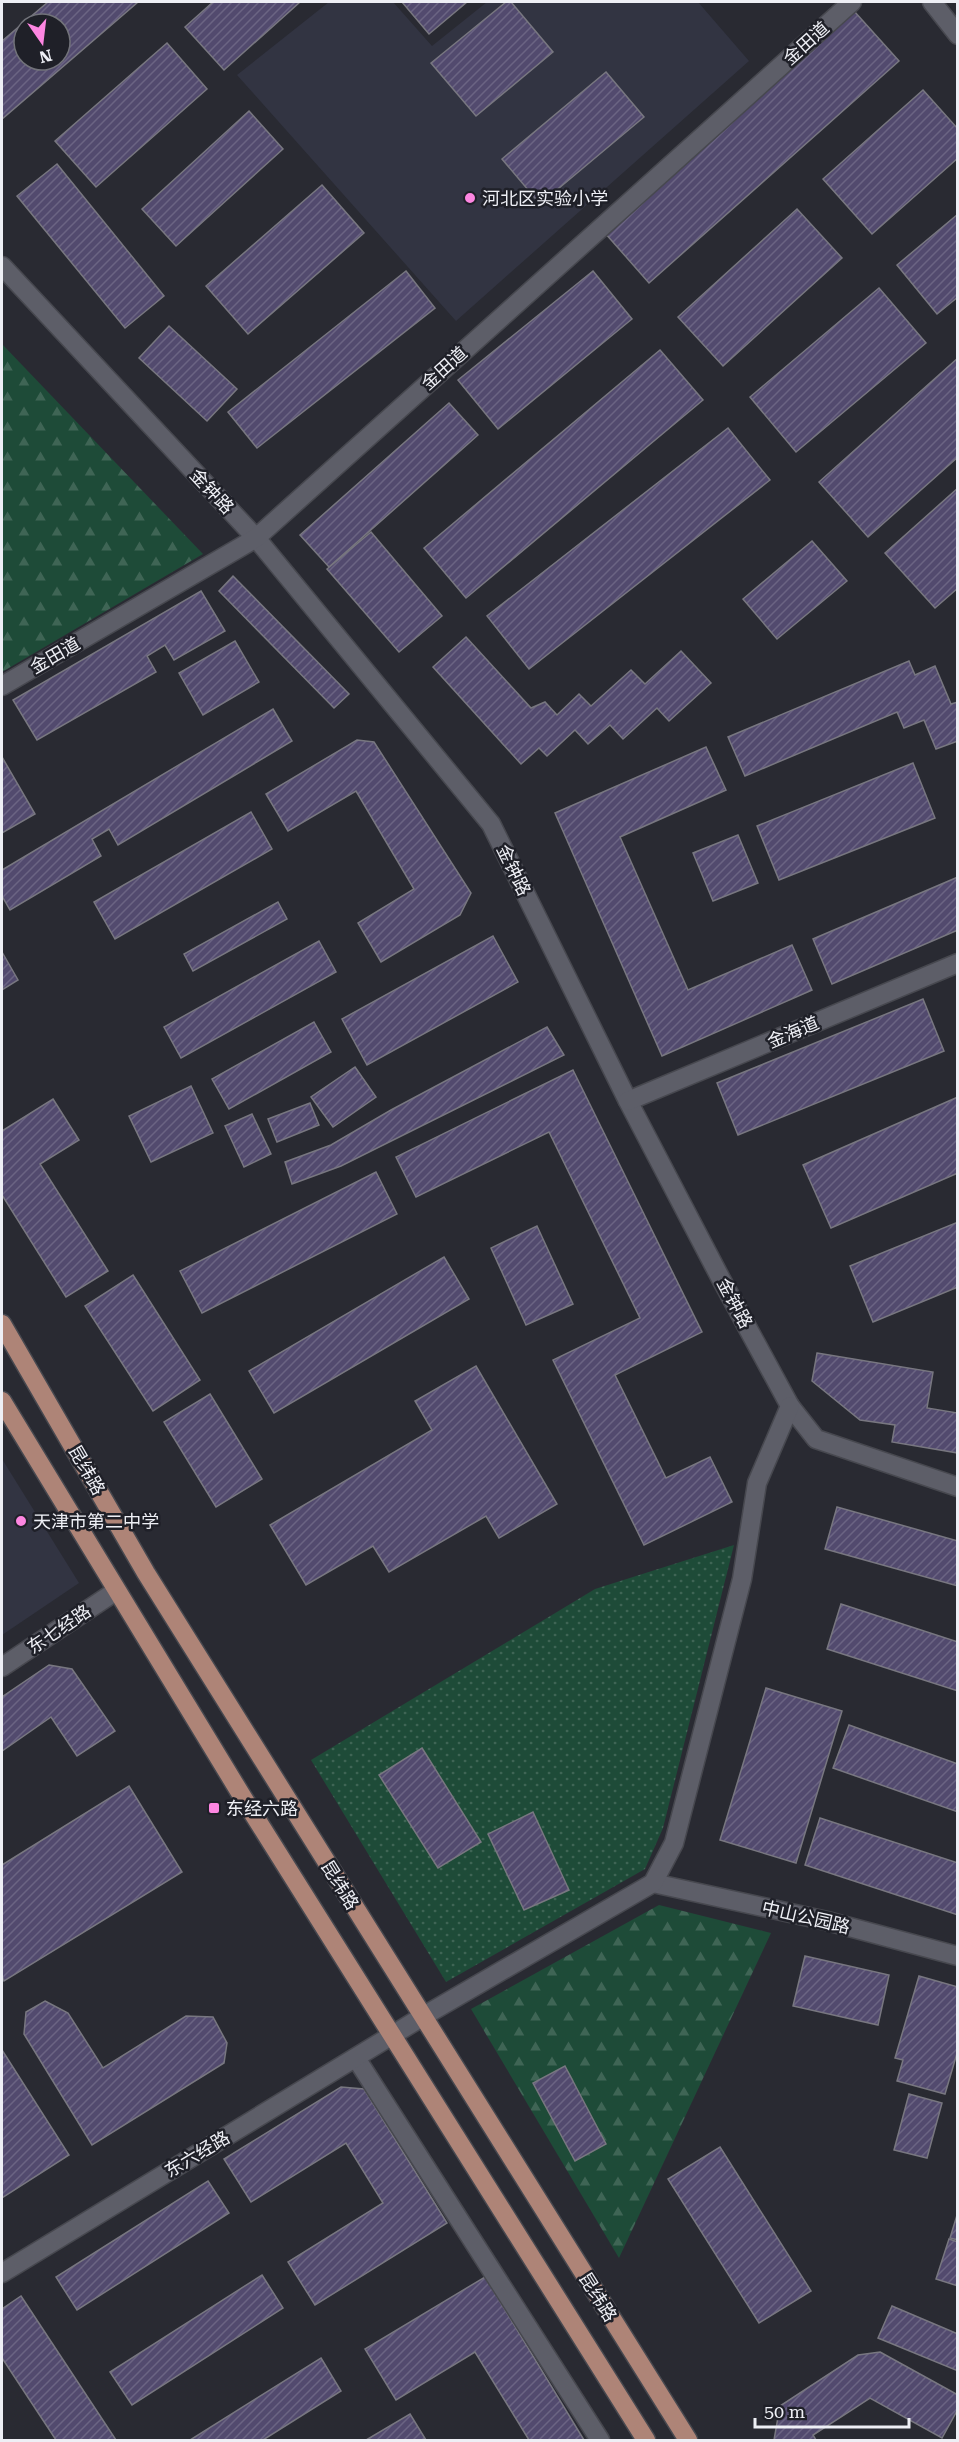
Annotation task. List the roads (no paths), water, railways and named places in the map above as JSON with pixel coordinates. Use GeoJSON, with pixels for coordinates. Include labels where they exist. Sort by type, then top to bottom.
{"type":"FeatureCollection","features":[{"type":"Feature","properties":{"kind":"main road","name":"昆纬路"},"geometry":{"type":"LineString","coordinates":[[2,1324],[146,1573],[688,2440]]}},
{"type":"Feature","properties":{"kind":"main road","name":"昆纬路"},"geometry":{"type":"LineString","coordinates":[[2,1401],[116,1591],[646,2440]]}},
{"type":"Feature","properties":{"kind":"street","name":"金田道"},"geometry":{"type":"LineString","coordinates":[[2,686],[256,538],[852,2]]}},
{"type":"Feature","properties":{"kind":"street"},"geometry":{"type":"LineString","coordinates":[[932,2],[957,35]]}},
{"type":"Feature","properties":{"kind":"street","name":"金钟路"},"geometry":{"type":"LineString","coordinates":[[2,266],[256,538],[491,824],[628,1101],[790,1406],[816,1439],[957,1487]]}},
{"type":"Feature","properties":{"kind":"street","name":"金海道"},"geometry":{"type":"LineString","coordinates":[[628,1101],[957,963]]}},
{"type":"Feature","properties":{"kind":"street"},"geometry":{"type":"LineString","coordinates":[[653,1883],[674,1843],[677,1832],[742,1579],[757,1483],[790,1406]]}},
{"type":"Feature","properties":{"kind":"street","name":"东七经路"},"geometry":{"type":"LineString","coordinates":[[2,1666],[116,1591]]}},
{"type":"Feature","properties":{"kind":"street","name":"东六经路"},"geometry":{"type":"LineString","coordinates":[[2,2273],[422,2017],[653,1883]]}},
{"type":"Feature","properties":{"kind":"street","name":"中山公园路"},"geometry":{"type":"LineString","coordinates":[[653,1883],[827,1921],[957,1956]]}},
{"type":"Feature","properties":{"kind":"street"},"geometry":{"type":"LineString","coordinates":[[356,2058],[600,2440]]}},
{"type":"Feature","properties":{"kind":"place","name":"河北区实验小学"},"geometry":{"type":"Point","coordinates":[470,198]}},
{"type":"Feature","properties":{"kind":"place","name":"天津市第二中学"},"geometry":{"type":"Point","coordinates":[21,1521]}},
{"type":"Feature","properties":{"kind":"place","name":"东经六路"},"geometry":{"type":"Point","coordinates":[214,1808]}}]}
